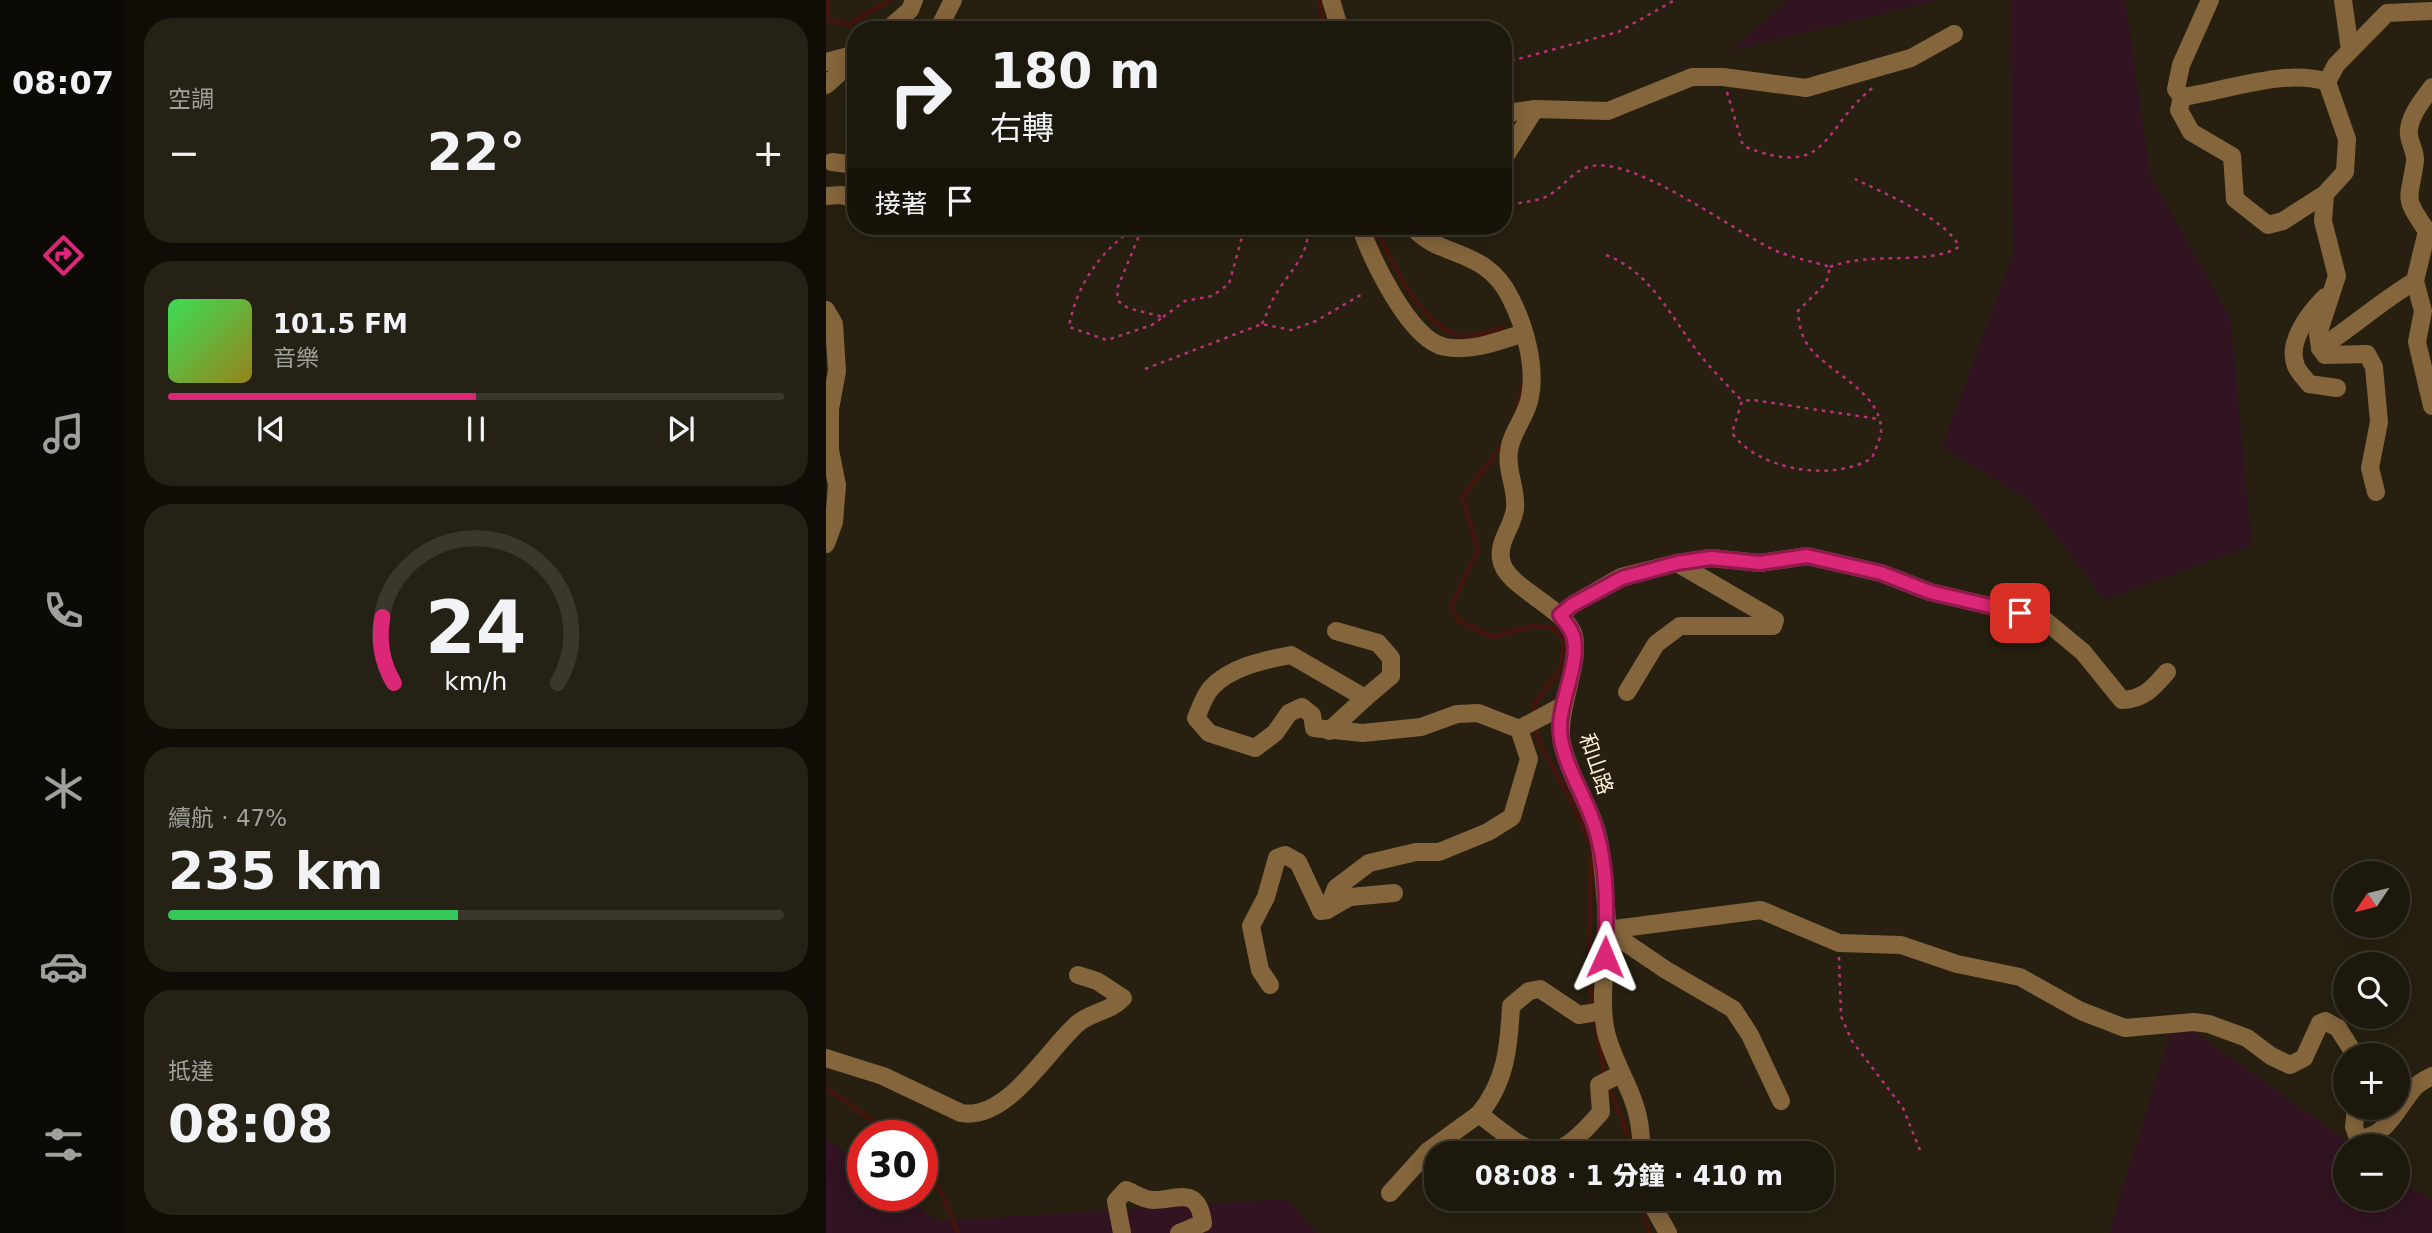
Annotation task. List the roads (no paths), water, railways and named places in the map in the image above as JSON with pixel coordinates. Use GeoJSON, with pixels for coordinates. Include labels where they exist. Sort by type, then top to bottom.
{"type":"FeatureCollection","features":[{"type":"Feature","properties":{"kind":"street"},"geometry":{"type":"LineString","coordinates":[[897,21],[910,10],[914,0]]}},
{"type":"Feature","properties":{"kind":"street"},"geometry":{"type":"LineString","coordinates":[[942,21],[953,0]]}},
{"type":"Feature","properties":{"kind":"street"},"geometry":{"type":"LineString","coordinates":[[1331,0],[1337,21]]}},
{"type":"Feature","properties":{"kind":"street"},"geometry":{"type":"LineString","coordinates":[[2210,0],[2181,65],[2176,89],[2182,97],[2179,110],[2191,132],[2232,156],[2235,199],[2268,225],[2283,221],[2325,194],[2345,172],[2347,139],[2328,82],[2336,65],[2387,13],[2432,11]]}},
{"type":"Feature","properties":{"kind":"street"},"geometry":{"type":"LineString","coordinates":[[2343,0],[2350,50]]}},
{"type":"Feature","properties":{"kind":"street"},"geometry":{"type":"LineString","coordinates":[[1512,113],[1535,109],[1608,111],[1692,77],[1723,77],[1806,88],[1910,58],[1954,34]]}},
{"type":"Feature","properties":{"kind":"street"},"geometry":{"type":"LineString","coordinates":[[826,62],[847,58]]}},
{"type":"Feature","properties":{"kind":"street"},"geometry":{"type":"LineString","coordinates":[[826,85],[847,65]]}},
{"type":"Feature","properties":{"kind":"street"},"geometry":{"type":"LineString","coordinates":[[2182,97],[2218,92],[2251,82],[2312,77],[2328,82]]}},
{"type":"Feature","properties":{"kind":"street"},"geometry":{"type":"LineString","coordinates":[[2432,87],[2415,111],[2408,133],[2416,159],[2408,189],[2408,205],[2427,231],[2415,281],[2423,310],[2417,342],[2424,383],[2432,406]]}},
{"type":"Feature","properties":{"kind":"street"},"geometry":{"type":"LineString","coordinates":[[1512,146],[1535,109]]}},
{"type":"Feature","properties":{"kind":"street"},"geometry":{"type":"LineString","coordinates":[[832,162],[847,164]]}},
{"type":"Feature","properties":{"kind":"street"},"geometry":{"type":"LineString","coordinates":[[2325,194],[2323,221],[2337,276],[2318,334],[2320,348],[2325,355],[2367,354],[2374,367],[2379,422],[2370,468],[2376,492]]}},
{"type":"Feature","properties":{"kind":"street"},"geometry":{"type":"LineString","coordinates":[[826,197],[847,197]]}},
{"type":"Feature","properties":{"kind":"street"},"geometry":{"type":"LineString","coordinates":[[1363,235],[1377,271],[1399,305],[1424,334],[1442,347],[1474,348],[1524,333]]}},
{"type":"Feature","properties":{"kind":"street","name":"和山路"},"geometry":{"type":"LineString","coordinates":[[1426,235],[1477,260],[1496,277],[1511,298],[1524,333],[1530,366],[1530,397],[1509,447],[1507,465],[1516,510],[1505,535],[1500,557],[1503,566],[1525,590],[1560,615],[1573,634],[1575,648],[1560,725],[1562,744],[1594,823],[1601,849],[1607,930],[1603,1011],[1606,1032],[1639,1120],[1641,1141]]}},
{"type":"Feature","properties":{"kind":"street"},"geometry":{"type":"LineString","coordinates":[[2320,348],[2360,317],[2415,281]]}},
{"type":"Feature","properties":{"kind":"street"},"geometry":{"type":"LineString","coordinates":[[2330,292],[2303,325],[2293,352],[2296,366],[2309,384],[2337,388]]}},
{"type":"Feature","properties":{"kind":"street"},"geometry":{"type":"LineString","coordinates":[[826,310],[834,324],[836,359],[830,409],[830,450],[837,485],[834,522],[826,544]]}},
{"type":"Feature","properties":{"kind":"street"},"geometry":{"type":"LineString","coordinates":[[1560,615],[1572,605],[1622,578],[1677,563],[1711,558],[1760,563],[1807,556],[1881,573],[1930,592],[2042,618],[2082,652],[2122,700],[2137,699],[2148,694],[2167,672]]}},
{"type":"Feature","properties":{"kind":"street"},"geometry":{"type":"LineString","coordinates":[[1627,692],[1656,644],[1680,626],[1773,626],[1775,620],[1677,563]]}},
{"type":"Feature","properties":{"kind":"street"},"geometry":{"type":"LineString","coordinates":[[1329,731],[1391,676],[1391,657],[1378,643],[1336,631]]}},
{"type":"Feature","properties":{"kind":"street"},"geometry":{"type":"LineString","coordinates":[[1365,698],[1291,654],[1260,660],[1231,673],[1210,689],[1196,718],[1209,733],[1255,748],[1275,733],[1289,713],[1302,707],[1312,715],[1314,728],[1363,733],[1421,727],[1457,714],[1478,713],[1519,729],[1564,705]]}},
{"type":"Feature","properties":{"kind":"street"},"geometry":{"type":"LineString","coordinates":[[1327,910],[1336,888],[1369,863],[1416,852],[1439,852],[1488,832],[1512,817],[1529,759],[1519,729]]}},
{"type":"Feature","properties":{"kind":"street"},"geometry":{"type":"LineString","coordinates":[[1270,985],[1260,970],[1251,926],[1266,897],[1277,858],[1285,855],[1298,862],[1321,911],[1350,897],[1394,893]]}},
{"type":"Feature","properties":{"kind":"street"},"geometry":{"type":"LineString","coordinates":[[1607,930],[1761,910],[1839,943],[1901,945],[1957,964],[2020,977],[2081,1011],[2125,1028],[2209,1024],[2247,1038],[2270,1056],[2290,1065],[2304,1058],[2320,1023],[2325,1021],[2338,1028],[2347,1043]]}},
{"type":"Feature","properties":{"kind":"street"},"geometry":{"type":"LineString","coordinates":[[1607,930],[1666,970],[1733,1009],[1751,1035],[1781,1101]]}},
{"type":"Feature","properties":{"kind":"street"},"geometry":{"type":"LineString","coordinates":[[826,1058],[883,1076],[961,1113],[974,1115],[996,1107],[1030,1076],[1079,1022],[1115,1007],[1123,998],[1097,981],[1078,975]]}},
{"type":"Feature","properties":{"kind":"street"},"geometry":{"type":"LineString","coordinates":[[1390,1193],[1428,1151],[1479,1114],[1494,1096],[1509,1050],[1511,1006],[1529,991],[1540,989],[1579,1015],[1603,1011]]}},
{"type":"Feature","properties":{"kind":"street"},"geometry":{"type":"LineString","coordinates":[[1479,1114],[1525,1150],[1538,1153],[1554,1151],[1587,1128],[1601,1112],[1599,1085],[1620,1074]]}},
{"type":"Feature","properties":{"kind":"street"},"geometry":{"type":"LineString","coordinates":[[2410,1093],[2416,1085],[2432,1076]]}},
{"type":"Feature","properties":{"kind":"street"},"geometry":{"type":"LineString","coordinates":[[2355,1120],[2358,1138],[2363,1139],[2385,1128],[2391,1120]]}},
{"type":"Feature","properties":{"kind":"street"},"geometry":{"type":"LineString","coordinates":[[1122,1233],[1116,1200],[1126,1190],[1150,1200],[1182,1195],[1192,1200],[1201,1209],[1203,1223],[1180,1233]]}},
{"type":"Feature","properties":{"kind":"street"},"geometry":{"type":"LineString","coordinates":[[1656,1211],[1668,1233]]}},
{"type":"Feature","properties":{"kind":"waterway"},"geometry":{"type":"LineString","coordinates":[[827,0],[827,20],[847,24]]}},
{"type":"Feature","properties":{"kind":"waterway"},"geometry":{"type":"LineString","coordinates":[[854,21],[890,0]]}},
{"type":"Feature","properties":{"kind":"waterway"},"geometry":{"type":"LineString","coordinates":[[1319,0],[1323,21]]}},
{"type":"Feature","properties":{"kind":"waterway"},"geometry":{"type":"LineString","coordinates":[[1379,235],[1410,292],[1435,322],[1450,332],[1465,336],[1502,328],[1508,334]]}},
{"type":"Feature","properties":{"kind":"waterway"},"geometry":{"type":"LineString","coordinates":[[1516,413],[1523,384]]}},
{"type":"Feature","properties":{"kind":"waterway"},"geometry":{"type":"LineString","coordinates":[[1504,443],[1462,497],[1478,550],[1451,606],[1458,620],[1492,637],[1533,626],[1552,627],[1564,641],[1561,667],[1534,705],[1534,716]]}},
{"type":"Feature","properties":{"kind":"waterway"},"geometry":{"type":"LineString","coordinates":[[1534,725],[1539,742],[1574,806],[1591,847],[1589,984],[1593,1008]]}},
{"type":"Feature","properties":{"kind":"waterway"},"geometry":{"type":"LineString","coordinates":[[1594,1016],[1605,1076]]}},
{"type":"Feature","properties":{"kind":"waterway"},"geometry":{"type":"LineString","coordinates":[[1608,1084],[1628,1141]]}},
{"type":"Feature","properties":{"kind":"waterway"},"geometry":{"type":"LineString","coordinates":[[826,1088],[872,1120]]}},
{"type":"Feature","properties":{"kind":"waterway"},"geometry":{"type":"LineString","coordinates":[[938,1188],[958,1233]]}},
{"type":"Feature","properties":{"kind":"waterway"},"geometry":{"type":"LineString","coordinates":[[1642,1211],[1650,1233]]}}]}
